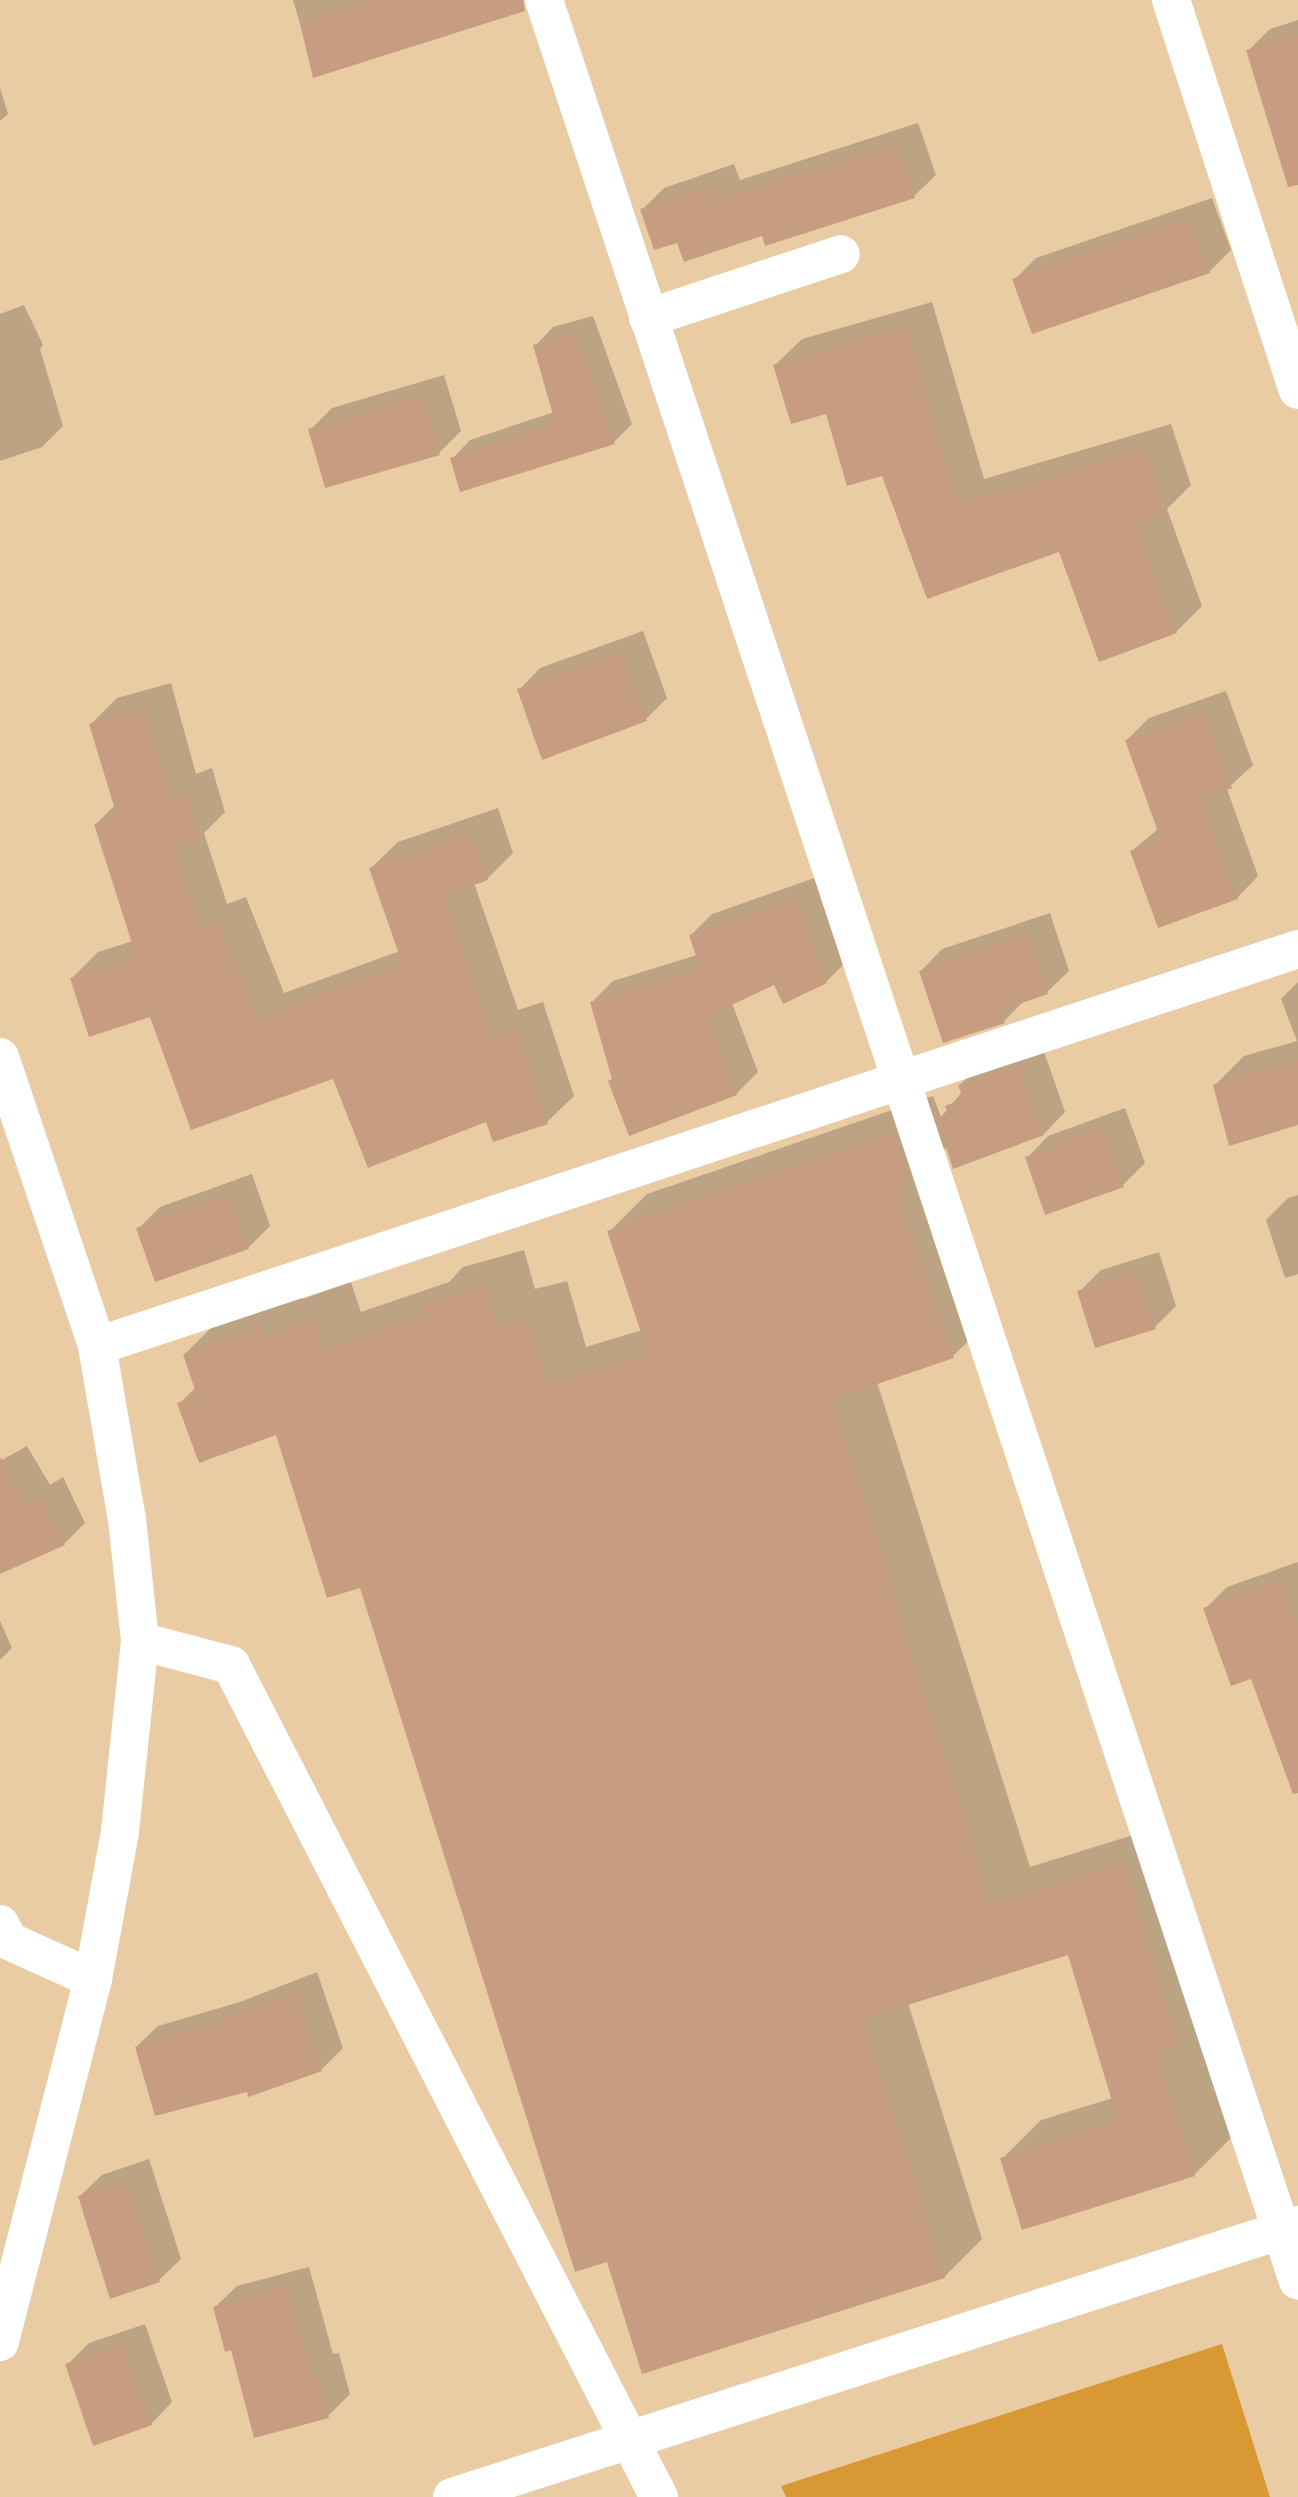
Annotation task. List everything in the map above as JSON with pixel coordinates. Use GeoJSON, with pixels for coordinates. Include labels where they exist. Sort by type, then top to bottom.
{"type":"FeatureCollection","features":[{"type":"Feature","properties":{"kind":"street"},"geometry":{"type":"LineString","coordinates":[[544,0],[901,1083],[1289,2228],[1298,2281]]}},
{"type":"Feature","properties":{"kind":"street"},"geometry":{"type":"LineString","coordinates":[[1171,0],[1298,390]]}},
{"type":"Feature","properties":{"kind":"street"},"geometry":{"type":"LineString","coordinates":[[648,318],[841,254]]}},
{"type":"Feature","properties":{"kind":"street"},"geometry":{"type":"LineString","coordinates":[[97,1346],[901,1083],[1298,949]]}},
{"type":"Feature","properties":{"kind":"street"},"geometry":{"type":"LineString","coordinates":[[0,2342],[93,1979],[120,1832],[140,1641],[127,1519],[97,1346],[1,1061]]}},
{"type":"Feature","properties":{"kind":"street"},"geometry":{"type":"LineString","coordinates":[[140,1641],[231,1665],[659,2497]]}},
{"type":"Feature","properties":{"kind":"street"},"geometry":{"type":"LineString","coordinates":[[0,1924],[9,1941],[93,1979]]}},
{"type":"Feature","properties":{"kind":"street"},"geometry":{"type":"LineString","coordinates":[[452,2497],[1289,2228]]}},
{"type":"Feature","properties":{"kind":"shaded area"},"geometry":{"type":"Polygon","coordinates":[[[1222,2344],[1270,2497],[786,2497],[781,2486],[1222,2344]]]}},
{"type":"Feature","properties":{"kind":"building"},"geometry":{"type":"Polygon","coordinates":[[[365,0],[523,0],[525,11],[313,78],[300,23],[365,0]]]}},
{"type":"Feature","properties":{"kind":"building"},"geometry":{"type":"Polygon","coordinates":[[[1298,34],[1298,185],[1288,187],[1246,50],[1298,34]]]}},
{"type":"Feature","properties":{"kind":"building"},"geometry":{"type":"Polygon","coordinates":[[[896,143],[915,198],[765,246],[762,236],[684,262],[677,243],[654,250],[640,209],[713,185],[718,201],[896,143]]]}},
{"type":"Feature","properties":{"kind":"building"},"geometry":{"type":"Polygon","coordinates":[[[1191,219],[1210,273],[1032,334],[1012,279],[1191,219]]]}},
{"type":"Feature","properties":{"kind":"building"},"geometry":{"type":"Polygon","coordinates":[[[906,327],[958,504],[1145,449],[1166,513],[1137,523],[1177,633],[1099,662],[1059,552],[927,599],[882,476],[847,486],[826,414],[791,424],[773,365],[906,327]]]}},
{"type":"Feature","properties":{"kind":"building"},"geometry":{"type":"Polygon","coordinates":[[[575,333],[615,444],[460,492],[450,458],[555,422],[533,345],[575,333]]]}},
{"type":"Feature","properties":{"kind":"building"},"geometry":{"type":"Polygon","coordinates":[[[423,396],[440,455],[325,488],[308,429],[423,396]]]}},
{"type":"Feature","properties":{"kind":"building"},"geometry":{"type":"Polygon","coordinates":[[[621,651],[647,721],[542,760],[517,689],[621,651]]]}},
{"type":"Feature","properties":{"kind":"building"},"geometry":{"type":"Polygon","coordinates":[[[145,708],[170,799],[185,793],[200,840],[175,848],[201,929],[220,922],[257,1018],[403,966],[369,868],[472,833],[488,880],[444,896],[491,1035],[517,1027],[548,1124],[493,1142],[486,1122],[368,1168],[333,1079],[191,1130],[150,1017],[89,1037],[70,978],[136,956],[94,824],[117,816],[89,724],[145,708]]]}},
{"type":"Feature","properties":{"kind":"building"},"geometry":{"type":"Polygon","coordinates":[[[1204,711],[1232,788],[1201,800],[1238,899],[1158,928],[1130,851],[1161,840],[1125,740],[1204,711]]]}},
{"type":"Feature","properties":{"kind":"building"},"geometry":{"type":"Polygon","coordinates":[[[795,897],[827,983],[783,1004],[774,985],[708,1016],[737,1095],[629,1136],[608,1081],[612,1079],[590,1002],[700,968],[689,935],[795,897]]]}},
{"type":"Feature","properties":{"kind":"building"},"geometry":{"type":"Polygon","coordinates":[[[1028,934],[1048,994],[1001,1010],[1005,1023],[943,1043],[919,971],[1028,934]]]}},
{"type":"Feature","properties":{"kind":"building"},"geometry":{"type":"Polygon","coordinates":[[[1298,1060],[1298,1125],[1229,1146],[1213,1085],[1298,1060]]]}},
{"type":"Feature","properties":{"kind":"building"},"geometry":{"type":"Polygon","coordinates":[[[1020,1064],[1044,1135],[953,1169],[937,1118],[948,1114],[945,1106],[963,1099],[958,1085],[1020,1064]]]}},
{"type":"Feature","properties":{"kind":"building"},"geometry":{"type":"Polygon","coordinates":[[[1103,1128],[1124,1187],[1045,1215],[1025,1157],[1103,1128]]]}},
{"type":"Feature","properties":{"kind":"building"},"geometry":{"type":"Polygon","coordinates":[[[895,1133],[912,1184],[897,1189],[954,1358],[833,1399],[991,1904],[1124,1863],[1180,2047],[1157,2054],[1195,2176],[1022,2230],[1000,2158],[1118,2121],[1068,1955],[863,2019],[945,2278],[642,2374],[607,2262],[575,2272],[360,1588],[327,1598],[276,1435],[199,1463],[177,1403],[197,1396],[183,1354],[261,1325],[265,1336],[313,1319],[322,1349],[425,1314],[423,1305],[486,1287],[497,1327],[529,1318],[548,1384],[648,1353],[607,1231],[895,1133]]]}},
{"type":"Feature","properties":{"kind":"building"},"geometry":{"type":"Polygon","coordinates":[[[230,1195],[249,1249],[155,1282],[136,1228],[230,1195]]]}},
{"type":"Feature","properties":{"kind":"building"},"geometry":{"type":"Polygon","coordinates":[[[1137,1272],[1156,1329],[1095,1348],[1077,1291],[1137,1272]]]}},
{"type":"Feature","properties":{"kind":"building"},"geometry":{"type":"Polygon","coordinates":[[[0,1457],[28,1504],[42,1496],[65,1545],[0,1574],[0,1457]]]}},
{"type":"Feature","properties":{"kind":"building"},"geometry":{"type":"Polygon","coordinates":[[[1282,1580],[1298,1623],[1298,1793],[1293,1794],[1251,1679],[1231,1686],[1203,1608],[1282,1580]]]}},
{"type":"Feature","properties":{"kind":"building"},"geometry":{"type":"Polygon","coordinates":[[[296,1992],[322,2071],[248,2097],[247,2092],[155,2116],[135,2047],[223,2021],[222,2018],[296,1992]]]}},
{"type":"Feature","properties":{"kind":"building"},"geometry":{"type":"Polygon","coordinates":[[[128,2180],[160,2282],[110,2299],[78,2196],[128,2180]]]}},
{"type":"Feature","properties":{"kind":"building"},"geometry":{"type":"Polygon","coordinates":[[[288,2287],[311,2375],[317,2373],[329,2418],[254,2438],[231,2350],[225,2352],[213,2307],[288,2287]]]}},
{"type":"Feature","properties":{"kind":"building"},"geometry":{"type":"Polygon","coordinates":[[[124,2344],[152,2425],[93,2446],[65,2364],[124,2344]]]}}]}
